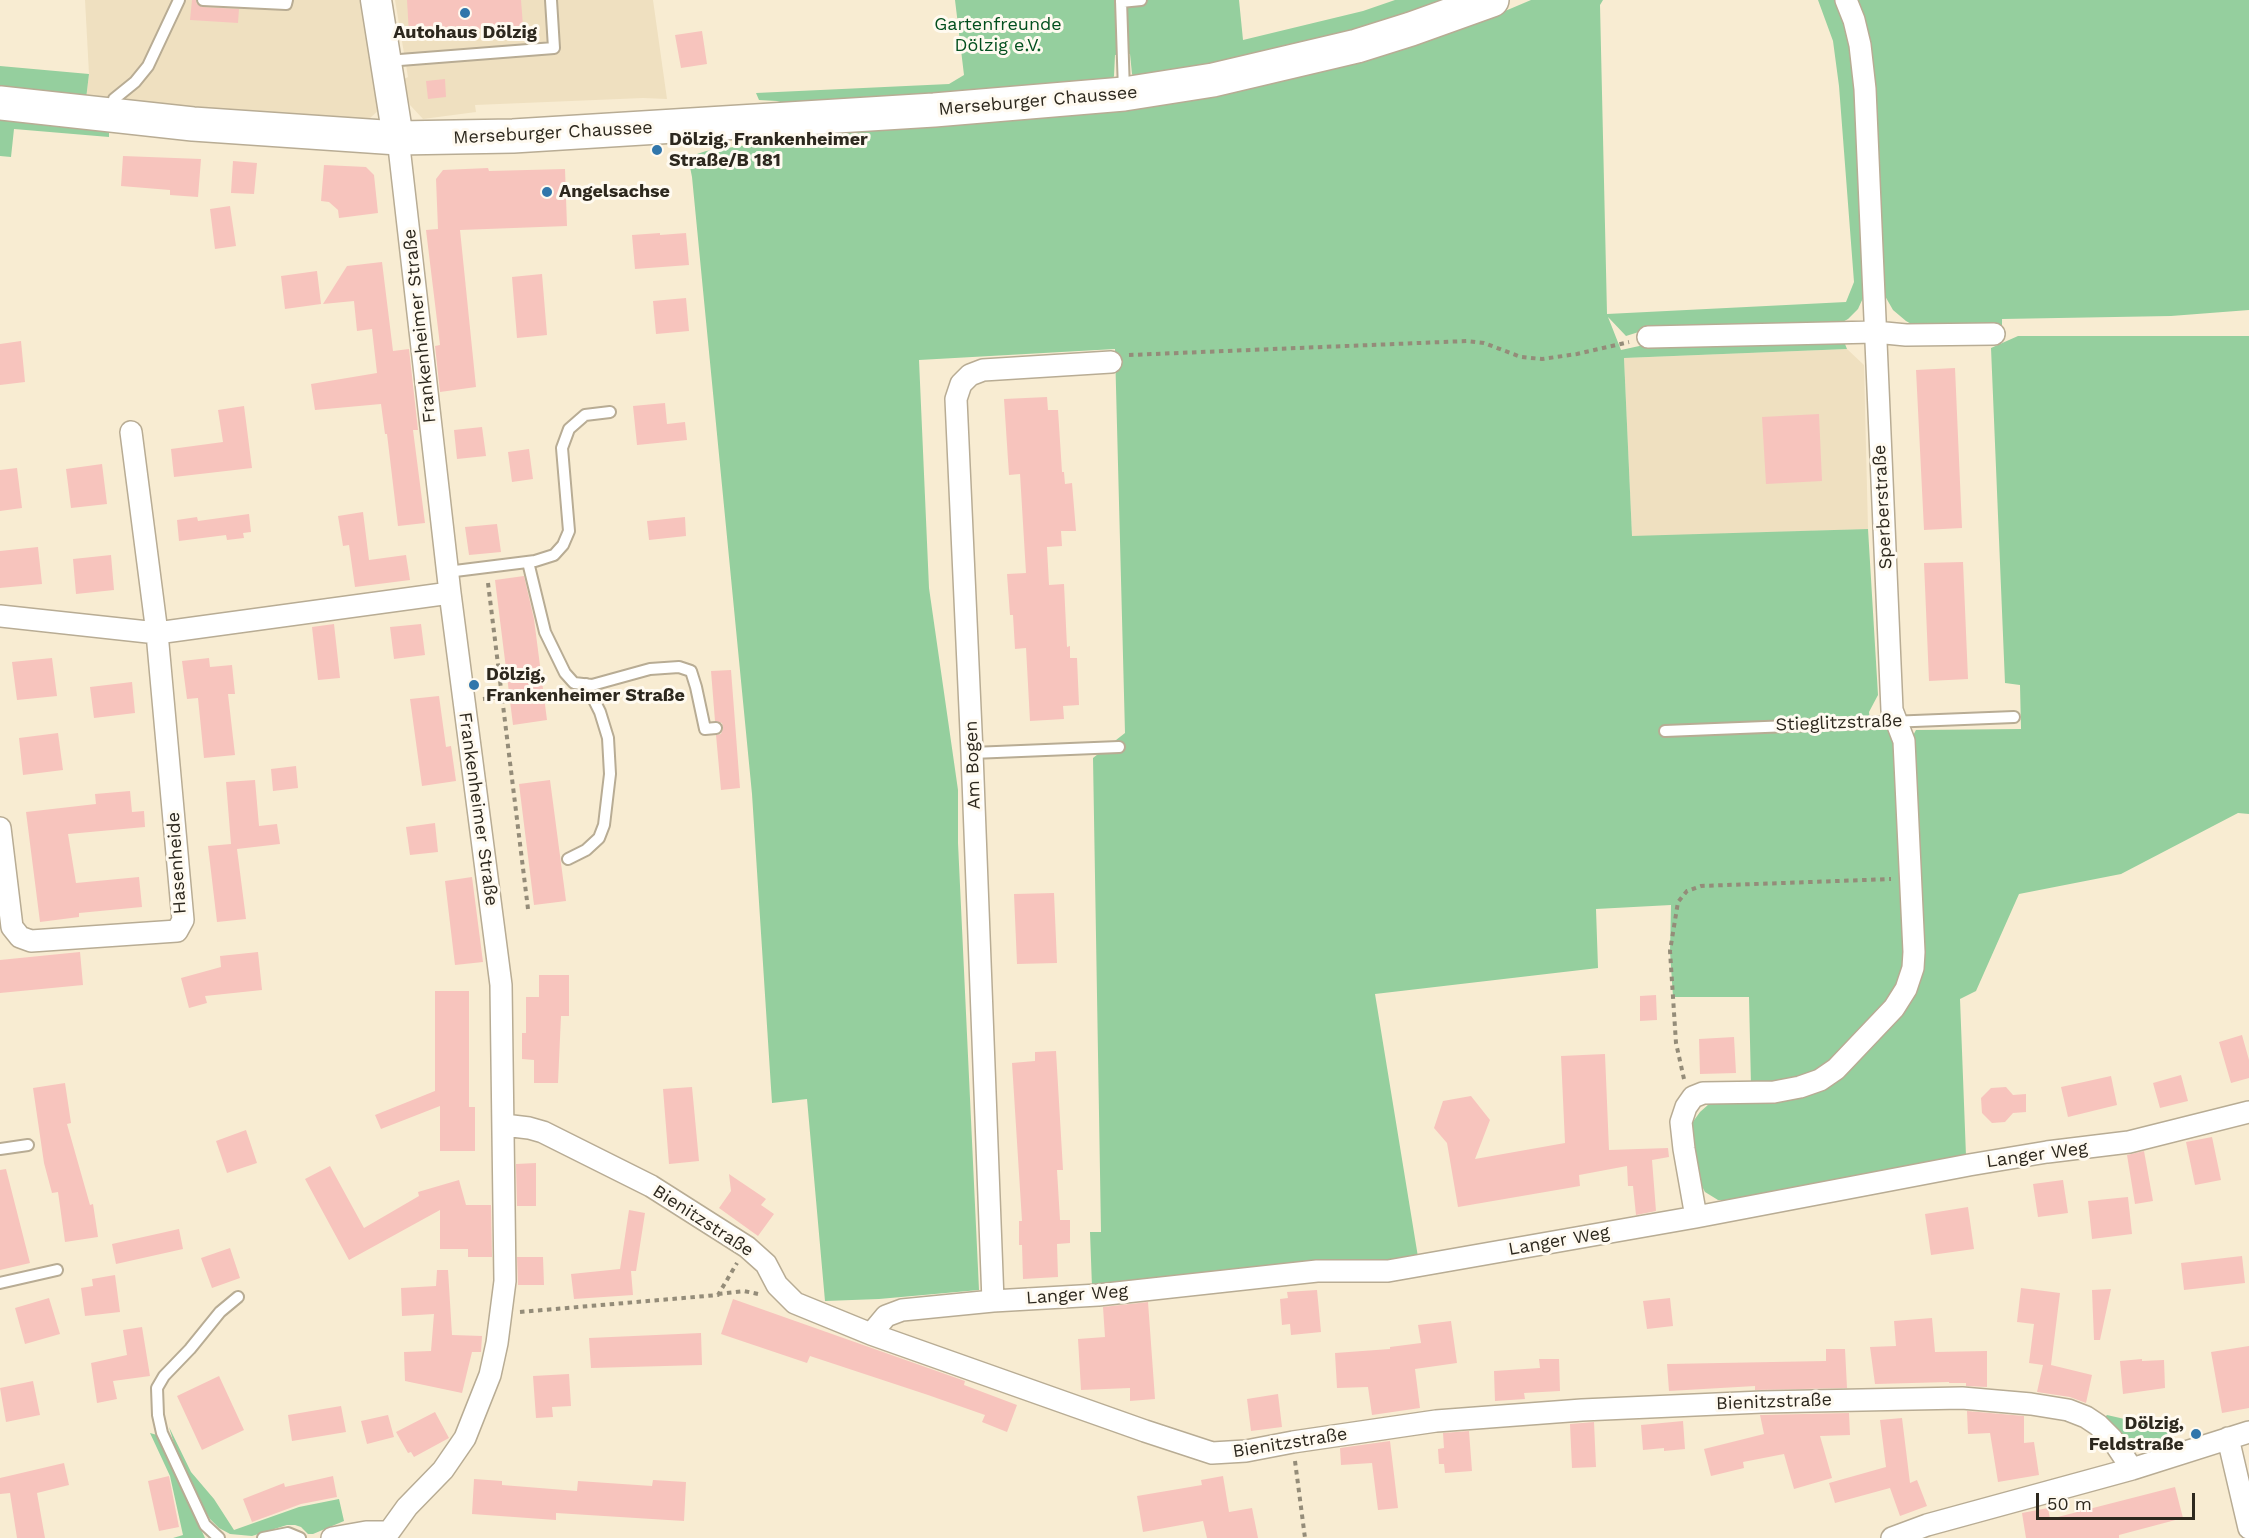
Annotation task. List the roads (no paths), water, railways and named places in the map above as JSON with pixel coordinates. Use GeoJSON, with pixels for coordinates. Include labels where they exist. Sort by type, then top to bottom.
{"type":"FeatureCollection","features":[{"type":"Feature","properties":{"kind":"main road","name":"Merseburger Chaussee"},"geometry":{"type":"LineString","coordinates":[[0,104],[263,130],[398,138],[513,136],[934,111],[1125,94],[1213,80],[1357,46],[1492,0]]}},
{"type":"Feature","properties":{"kind":"street","name":"Frankenheimer Straße"},"geometry":{"type":"LineString","coordinates":[[332,1538],[366,1532],[389,1535],[407,1507],[443,1470],[465,1438],[490,1375],[497,1343],[505,1281],[501,985],[447,572],[398,138],[376,0]]}},
{"type":"Feature","properties":{"kind":"street","name":"Sperberstraße"},"geometry":{"type":"LineString","coordinates":[[1696,1217],[1684,1149],[1682,1122],[1686,1107],[1693,1097],[1703,1093],[1774,1092],[1820,1080],[1836,1069],[1893,1008],[1906,989],[1913,968],[1904,741],[1892,710],[1865,89],[1860,45],[1846,0]]}},
{"type":"Feature","properties":{"kind":"street"},"geometry":{"type":"LineString","coordinates":[[1648,337],[1875,332],[1906,335],[1994,334]]}},
{"type":"Feature","properties":{"kind":"street","name":"Am Bogen"},"geometry":{"type":"LineString","coordinates":[[993,1301],[956,399],[961,384],[970,375],[983,370],[1111,362]]}},
{"type":"Feature","properties":{"kind":"street","name":"Hasenheide"},"geometry":{"type":"LineString","coordinates":[[0,828],[12,927],[20,937],[31,941],[177,931],[183,920],[157,633],[131,432]]}},
{"type":"Feature","properties":{"kind":"street"},"geometry":{"type":"LineString","coordinates":[[0,616],[157,633],[450,593]]}},
{"type":"Feature","properties":{"kind":"street","name":"Langer Weg"},"geometry":{"type":"LineString","coordinates":[[871,1334],[886,1316],[902,1310],[1098,1294],[1317,1271],[1388,1271],[1696,1217],[2014,1157],[2129,1142],[2249,1112]]}},
{"type":"Feature","properties":{"kind":"street","name":"Bienitzstraße"},"geometry":{"type":"LineString","coordinates":[[504,1125],[543,1132],[651,1186],[747,1247],[766,1264],[777,1285],[795,1303],[871,1334],[1212,1453],[1246,1451],[1436,1421],[1582,1410],[1762,1402],[1962,1398],[2068,1410],[2098,1425],[2112,1439],[2132,1469]]}},
{"type":"Feature","properties":{"kind":"street"},"geometry":{"type":"LineString","coordinates":[[1892,1538],[1959,1516],[2132,1469],[2249,1432]]}},
{"type":"Feature","properties":{"kind":"street"},"geometry":{"type":"LineString","coordinates":[[2228,1438],[2249,1528]]}},
{"type":"Feature","properties":{"kind":"lane"},"geometry":{"type":"LineString","coordinates":[[111,116],[114,99],[135,82],[148,66],[179,0]]}},
{"type":"Feature","properties":{"kind":"lane"},"geometry":{"type":"LineString","coordinates":[[203,0],[286,4],[287,0]]}},
{"type":"Feature","properties":{"kind":"lane"},"geometry":{"type":"LineString","coordinates":[[385,61],[554,48],[551,0]]}},
{"type":"Feature","properties":{"kind":"lane"},"geometry":{"type":"LineString","coordinates":[[1125,94],[1121,1],[1141,0]]}},
{"type":"Feature","properties":{"kind":"lane"},"geometry":{"type":"LineString","coordinates":[[447,572],[528,562],[554,555],[563,545],[569,531],[562,448],[569,429],[585,415],[610,412]]}},
{"type":"Feature","properties":{"kind":"lane"},"geometry":{"type":"LineString","coordinates":[[528,562],[545,632],[565,673],[574,683],[586,684],[616,680],[650,669],[679,667],[691,671],[705,729],[716,728]]}},
{"type":"Feature","properties":{"kind":"lane"},"geometry":{"type":"LineString","coordinates":[[568,859],[586,850],[599,838],[604,825],[610,774],[608,738],[600,712],[586,684]]}},
{"type":"Feature","properties":{"kind":"lane","name":"Stieglitzstraße"},"geometry":{"type":"LineString","coordinates":[[1665,731],[2014,717]]}},
{"type":"Feature","properties":{"kind":"lane"},"geometry":{"type":"LineString","coordinates":[[972,753],[1119,747]]}},
{"type":"Feature","properties":{"kind":"lane"},"geometry":{"type":"LineString","coordinates":[[0,1149],[28,1145]]}},
{"type":"Feature","properties":{"kind":"lane"},"geometry":{"type":"LineString","coordinates":[[0,1283],[57,1270]]}},
{"type":"Feature","properties":{"kind":"lane"},"geometry":{"type":"LineString","coordinates":[[219,1538],[206,1525],[162,1434],[158,1415],[157,1388],[164,1376],[219,1312],[238,1297]]}},
{"type":"Feature","properties":{"kind":"lane"},"geometry":{"type":"LineString","coordinates":[[263,1538],[288,1533],[300,1538]]}},
{"type":"Feature","properties":{"kind":"place","name":"Autohaus Dölzig"},"geometry":{"type":"Point","coordinates":[465,13]}},
{"type":"Feature","properties":{"kind":"place","name":"Dölzig, Frankenheimer Straße/B 181"},"geometry":{"type":"Point","coordinates":[657,150]}},
{"type":"Feature","properties":{"kind":"place","name":"Angelsachse"},"geometry":{"type":"Point","coordinates":[547,192]}},
{"type":"Feature","properties":{"kind":"place","name":"Dölzig, Frankenheimer Straße"},"geometry":{"type":"Point","coordinates":[474,685]}},
{"type":"Feature","properties":{"kind":"place","name":"Dölzig, Feldstraße"},"geometry":{"type":"Point","coordinates":[2196,1434]}},
{"type":"Feature","properties":{"kind":"park label","name":"Gartenfreunde Dölzig e.V."},"geometry":{"type":"Point","coordinates":[998,36]}}]}
